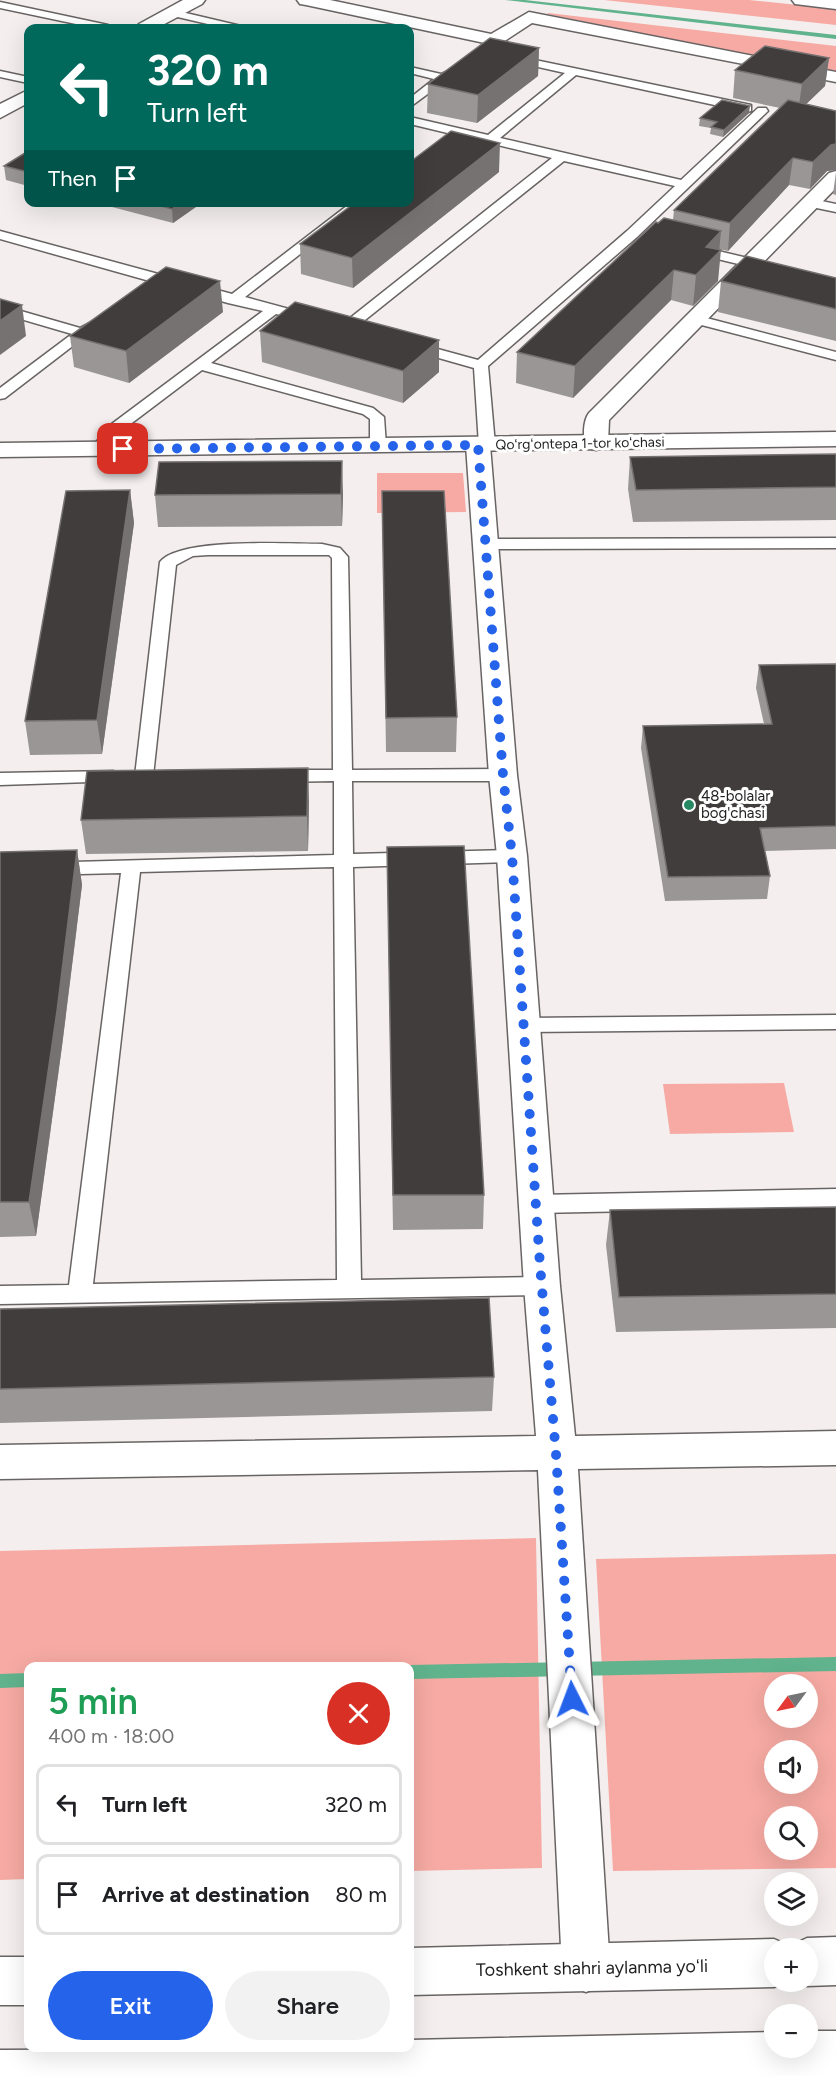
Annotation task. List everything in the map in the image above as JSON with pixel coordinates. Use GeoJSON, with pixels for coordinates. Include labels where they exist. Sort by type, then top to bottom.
{"type":"FeatureCollection","features":[{"type":"Feature","properties":{"kind":"main road"},"geometry":{"type":"LineString","coordinates":[[306,0],[494,40],[532,14],[836,76]]}},
{"type":"Feature","properties":{"kind":"main road"},"geometry":{"type":"LineString","coordinates":[[801,0],[836,4]]}},
{"type":"Feature","properties":{"kind":"main road"},"geometry":{"type":"LineString","coordinates":[[150,24],[172,7],[193,2]]}},
{"type":"Feature","properties":{"kind":"main road"},"geometry":{"type":"LineString","coordinates":[[0,112],[24,98]]}},
{"type":"Feature","properties":{"kind":"main road"},"geometry":{"type":"LineString","coordinates":[[596,443],[597,418],[694,320],[751,268],[836,177]]}},
{"type":"Feature","properties":{"kind":"main road","name":"Qoʻrgʻontepa 1-tor koʻchasi"},"geometry":{"type":"LineString","coordinates":[[0,450],[836,440]]}},
{"type":"Feature","properties":{"kind":"main road"},"geometry":{"type":"LineString","coordinates":[[482,445],[486,544],[503,775],[512,856],[556,1454],[586,1968]]}},
{"type":"Feature","properties":{"kind":"main road"},"geometry":{"type":"LineString","coordinates":[[0,1462],[836,1448]]}},
{"type":"Feature","properties":{"kind":"main road"},"geometry":{"type":"LineString","coordinates":[[818,1962],[836,1961]]}},
{"type":"Feature","properties":{"kind":"main road","name":"Toshkent shahri aylanma yoʻli"},"geometry":{"type":"LineString","coordinates":[[414,1972],[764,1963]]}},
{"type":"Feature","properties":{"kind":"main road"},"geometry":{"type":"LineString","coordinates":[[0,1982],[24,1981]]}},
{"type":"Feature","properties":{"kind":"main road"},"geometry":{"type":"LineString","coordinates":[[0,2074],[836,2055]]}},
{"type":"Feature","properties":{"kind":"lane"},"geometry":{"type":"LineString","coordinates":[[0,5],[89,24]]}},
{"type":"Feature","properties":{"kind":"lane"},"geometry":{"type":"LineString","coordinates":[[172,7],[225,24]]}},
{"type":"Feature","properties":{"kind":"lane"},"geometry":{"type":"LineString","coordinates":[[480,51],[494,40]]}},
{"type":"Feature","properties":{"kind":"lane"},"geometry":{"type":"LineString","coordinates":[[482,445],[481,365],[632,234],[767,112],[503,56]]}},
{"type":"Feature","properties":{"kind":"lane"},"geometry":{"type":"LineString","coordinates":[[414,99],[461,64]]}},
{"type":"Feature","properties":{"kind":"lane"},"geometry":{"type":"LineString","coordinates":[[414,71],[443,78]]}},
{"type":"Feature","properties":{"kind":"lane"},"geometry":{"type":"LineString","coordinates":[[490,140],[573,72]]}},
{"type":"Feature","properties":{"kind":"lane"},"geometry":{"type":"LineString","coordinates":[[0,74],[24,79]]}},
{"type":"Feature","properties":{"kind":"lane"},"geometry":{"type":"LineString","coordinates":[[414,122],[450,135],[490,140],[685,185]]}},
{"type":"Feature","properties":{"kind":"lane"},"geometry":{"type":"LineString","coordinates":[[335,326],[561,157]]}},
{"type":"Feature","properties":{"kind":"lane"},"geometry":{"type":"LineString","coordinates":[[812,203],[836,208]]}},
{"type":"Feature","properties":{"kind":"lane"},"geometry":{"type":"LineString","coordinates":[[233,300],[354,207]]}},
{"type":"Feature","properties":{"kind":"lane"},"geometry":{"type":"LineString","coordinates":[[632,234],[653,239]]}},
{"type":"Feature","properties":{"kind":"lane"},"geometry":{"type":"LineString","coordinates":[[0,235],[151,282],[233,300],[368,335]]}},
{"type":"Feature","properties":{"kind":"lane"},"geometry":{"type":"LineString","coordinates":[[675,245],[751,268]]}},
{"type":"Feature","properties":{"kind":"lane"},"geometry":{"type":"LineString","coordinates":[[0,309],[83,333]]}},
{"type":"Feature","properties":{"kind":"lane"},"geometry":{"type":"LineString","coordinates":[[100,449],[110,432],[273,310]]}},
{"type":"Feature","properties":{"kind":"lane"},"geometry":{"type":"LineString","coordinates":[[3,389],[101,319]]}},
{"type":"Feature","properties":{"kind":"lane"},"geometry":{"type":"LineString","coordinates":[[694,320],[836,356]]}},
{"type":"Feature","properties":{"kind":"lane"},"geometry":{"type":"LineString","coordinates":[[402,344],[481,365]]}},
{"type":"Feature","properties":{"kind":"lane"},"geometry":{"type":"LineString","coordinates":[[200,365],[368,411],[377,417],[378,446]]}},
{"type":"Feature","properties":{"kind":"lane"},"geometry":{"type":"LineString","coordinates":[[486,544],[836,543]]}},
{"type":"Feature","properties":{"kind":"lane"},"geometry":{"type":"LineString","coordinates":[[144,776],[168,562],[190,552],[208,550],[322,549],[334,551],[340,557],[349,1288]]}},
{"type":"Feature","properties":{"kind":"lane"},"geometry":{"type":"LineString","coordinates":[[260,776],[503,775]]}},
{"type":"Feature","properties":{"kind":"lane"},"geometry":{"type":"LineString","coordinates":[[0,779],[167,776]]}},
{"type":"Feature","properties":{"kind":"lane"},"geometry":{"type":"LineString","coordinates":[[0,870],[512,856]]}},
{"type":"Feature","properties":{"kind":"lane"},"geometry":{"type":"LineString","coordinates":[[80,1293],[131,867]]}},
{"type":"Feature","properties":{"kind":"lane"},"geometry":{"type":"LineString","coordinates":[[525,1025],[836,1022]]}},
{"type":"Feature","properties":{"kind":"lane"},"geometry":{"type":"LineString","coordinates":[[536,1204],[836,1198]]}},
{"type":"Feature","properties":{"kind":"lane"},"geometry":{"type":"LineString","coordinates":[[0,1295],[542,1286]]}},
{"type":"Feature","properties":{"kind":"shaded area"},"geometry":{"type":"Polygon","coordinates":[[[604,0],[749,0],[836,9],[836,25],[604,0]]]}},
{"type":"Feature","properties":{"kind":"shaded area"},"geometry":{"type":"Polygon","coordinates":[[[547,14],[836,46],[836,73],[547,14]]]}},
{"type":"Feature","properties":{"kind":"shaded area"},"geometry":{"type":"Polygon","coordinates":[[[377,473],[463,473],[466,512],[377,513],[377,473]]]}},
{"type":"Feature","properties":{"kind":"shaded area"},"geometry":{"type":"Polygon","coordinates":[[[784,1083],[794,1132],[670,1134],[663,1084],[784,1083]]]}},
{"type":"Feature","properties":{"kind":"shaded area"},"geometry":{"type":"Polygon","coordinates":[[[536,1538],[542,1868],[414,1871],[414,1662],[24,1662],[24,1879],[0,1880],[0,1551],[536,1538]]]}},
{"type":"Feature","properties":{"kind":"shaded area"},"geometry":{"type":"Polygon","coordinates":[[[836,1554],[836,1868],[613,1871],[596,1559],[836,1554]]]}},
{"type":"Feature","properties":{"kind":"building"},"geometry":{"type":"Polygon","coordinates":[[[490,38],[539,48],[478,95],[428,84],[490,38]]]}},
{"type":"Feature","properties":{"kind":"building"},"geometry":{"type":"Polygon","coordinates":[[[765,46],[829,58],[802,84],[735,70],[765,46]]]}},
{"type":"Feature","properties":{"kind":"building"},"geometry":{"type":"Polygon","coordinates":[[[722,100],[750,106],[724,130],[711,127],[717,122],[700,118],[722,100]]]}},
{"type":"Feature","properties":{"kind":"building"},"geometry":{"type":"Polygon","coordinates":[[[788,100],[836,111],[836,144],[831,145],[813,162],[793,158],[730,223],[674,210],[788,100]]]}},
{"type":"Feature","properties":{"kind":"building"},"geometry":{"type":"Polygon","coordinates":[[[451,131],[500,143],[352,258],[300,244],[349,207],[414,207],[414,159],[451,131]]]}},
{"type":"Feature","properties":{"kind":"building"},"geometry":{"type":"Polygon","coordinates":[[[24,154],[24,171],[4,166],[24,154]]]}},
{"type":"Feature","properties":{"kind":"building"},"geometry":{"type":"Polygon","coordinates":[[[664,218],[721,231],[706,247],[721,250],[696,275],[674,270],[575,366],[517,352],[656,222],[664,218]]]}},
{"type":"Feature","properties":{"kind":"building"},"geometry":{"type":"Polygon","coordinates":[[[746,256],[836,278],[836,309],[721,281],[746,256]]]}},
{"type":"Feature","properties":{"kind":"building"},"geometry":{"type":"Polygon","coordinates":[[[166,267],[220,281],[126,351],[70,336],[166,267]]]}},
{"type":"Feature","properties":{"kind":"building"},"geometry":{"type":"Polygon","coordinates":[[[0,299],[22,305],[0,321],[0,299]]]}},
{"type":"Feature","properties":{"kind":"building"},"geometry":{"type":"Polygon","coordinates":[[[295,302],[439,340],[403,371],[260,331],[295,302]]]}},
{"type":"Feature","properties":{"kind":"building"},"geometry":{"type":"Polygon","coordinates":[[[836,454],[836,487],[636,490],[630,457],[836,454]]]}},
{"type":"Feature","properties":{"kind":"building"},"geometry":{"type":"Polygon","coordinates":[[[342,461],[341,494],[155,495],[159,462],[342,461]]]}},
{"type":"Feature","properties":{"kind":"building"},"geometry":{"type":"Polygon","coordinates":[[[130,490],[97,720],[25,721],[66,491],[130,490]]]}},
{"type":"Feature","properties":{"kind":"building"},"geometry":{"type":"Polygon","coordinates":[[[382,491],[444,491],[457,717],[386,718],[382,491]]]}},
{"type":"Feature","properties":{"kind":"building"},"geometry":{"type":"Polygon","coordinates":[[[836,664],[836,826],[760,828],[770,876],[668,877],[643,726],[772,724],[759,665],[836,664]]]}},
{"type":"Feature","properties":{"kind":"building"},"geometry":{"type":"Polygon","coordinates":[[[308,768],[307,816],[81,820],[87,771],[308,768]]]}},
{"type":"Feature","properties":{"kind":"building"},"geometry":{"type":"Polygon","coordinates":[[[464,846],[484,1195],[393,1195],[387,847],[464,846]]]}},
{"type":"Feature","properties":{"kind":"building"},"geometry":{"type":"Polygon","coordinates":[[[77,850],[57,1011],[29,1202],[0,1202],[0,852],[77,850]]]}},
{"type":"Feature","properties":{"kind":"building"},"geometry":{"type":"Polygon","coordinates":[[[836,1207],[836,1294],[619,1297],[610,1210],[836,1207]]]}},
{"type":"Feature","properties":{"kind":"building"},"geometry":{"type":"Polygon","coordinates":[[[489,1298],[494,1377],[0,1389],[0,1309],[489,1298]]]}},
{"type":"Feature","properties":{"kind":"waterway"},"geometry":{"type":"LineString","coordinates":[[508,0],[836,37]]}},
{"type":"Feature","properties":{"kind":"waterway"},"geometry":{"type":"LineString","coordinates":[[414,1672],[836,1664]]}},
{"type":"Feature","properties":{"kind":"waterway"},"geometry":{"type":"LineString","coordinates":[[0,1681],[24,1680]]}},
{"type":"Feature","properties":{"kind":"place","name":"48-bolalar bog'chasi"},"geometry":{"type":"Point","coordinates":[689,805]}},
{"type":"Feature","properties":{"kind":"route"},"geometry":{"type":"LineString","coordinates":[[123,449],[478,445],[525,1025],[572,1699]]}}]}
